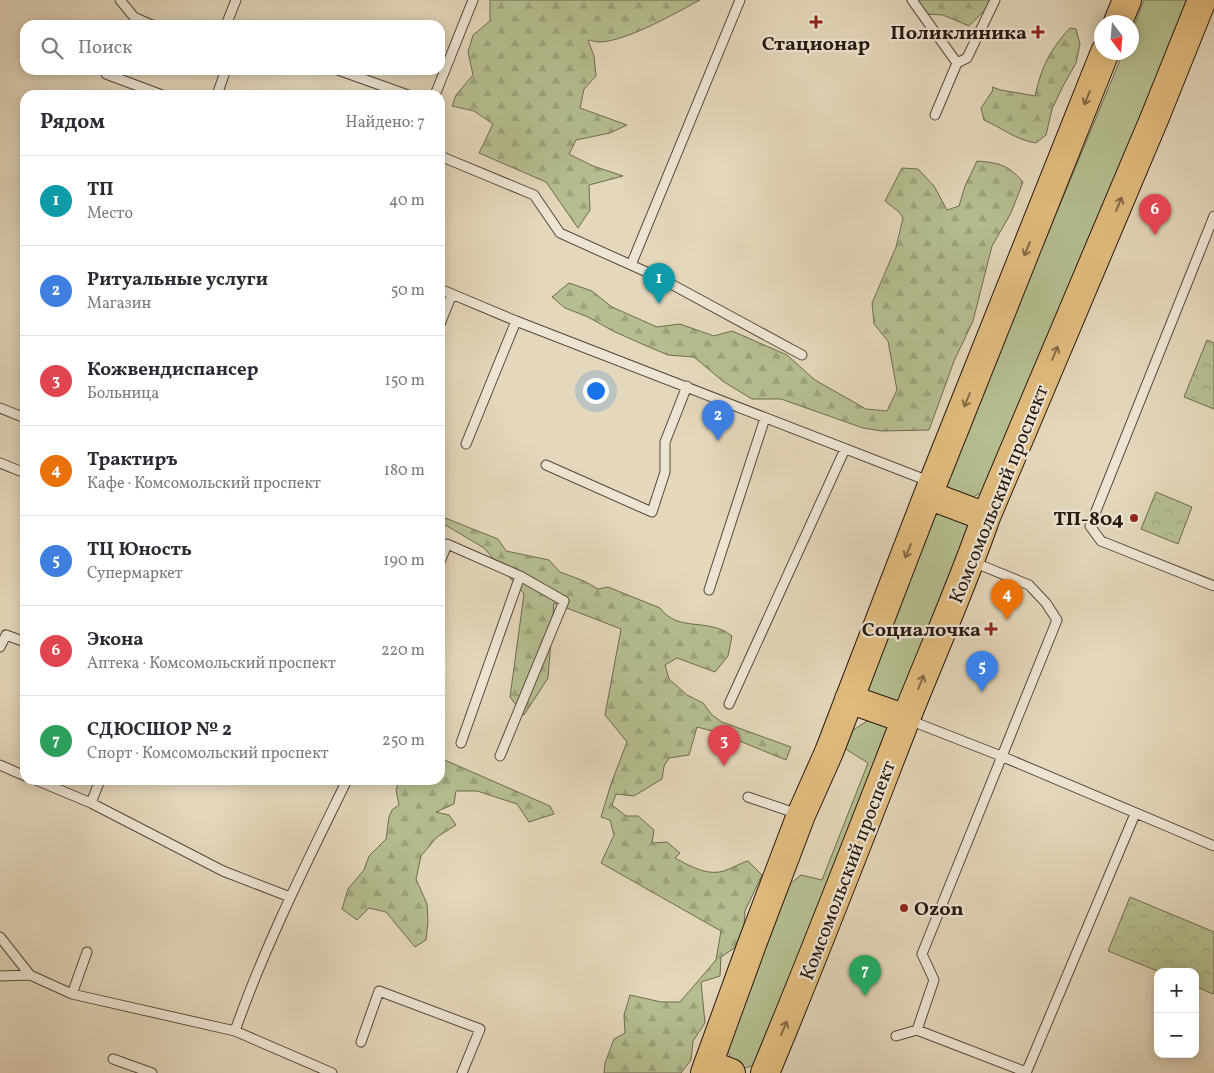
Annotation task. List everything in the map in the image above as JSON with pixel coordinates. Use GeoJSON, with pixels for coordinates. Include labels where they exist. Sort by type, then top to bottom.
{"type":"FeatureCollection","features":[{"type":"Feature","properties":{"kind":"main road"},"geometry":{"type":"LineString","coordinates":[[1121,15],[1127,0]]}},
{"type":"Feature","properties":{"kind":"main road","name":"Комсомольский проспект"},"geometry":{"type":"LineString","coordinates":[[765,1073],[810,966],[906,719],[971,561],[986,517],[1155,117],[1202,0]]}},
{"type":"Feature","properties":{"kind":"main road"},"geometry":{"type":"LineString","coordinates":[[715,1070],[801,815],[829,752],[931,489],[1102,60]]}},
{"type":"Feature","properties":{"kind":"main road"},"geometry":{"type":"LineString","coordinates":[[931,489],[986,517]]}},
{"type":"Feature","properties":{"kind":"main road"},"geometry":{"type":"LineString","coordinates":[[849,699],[906,719]]}},
{"type":"Feature","properties":{"kind":"lane"},"geometry":{"type":"LineString","coordinates":[[120,0],[134,17],[141,20]]}},
{"type":"Feature","properties":{"kind":"lane"},"geometry":{"type":"LineString","coordinates":[[228,20],[236,0]]}},
{"type":"Feature","properties":{"kind":"lane"},"geometry":{"type":"LineString","coordinates":[[445,72],[473,0]]}},
{"type":"Feature","properties":{"kind":"lane"},"geometry":{"type":"LineString","coordinates":[[631,265],[740,0]]}},
{"type":"Feature","properties":{"kind":"lane"},"geometry":{"type":"LineString","coordinates":[[912,0],[957,63]]}},
{"type":"Feature","properties":{"kind":"lane"},"geometry":{"type":"LineString","coordinates":[[935,115],[957,63],[967,58],[995,0]]}},
{"type":"Feature","properties":{"kind":"lane"},"geometry":{"type":"LineString","coordinates":[[109,75],[149,90]]}},
{"type":"Feature","properties":{"kind":"lane"},"geometry":{"type":"LineString","coordinates":[[219,90],[224,75]]}},
{"type":"Feature","properties":{"kind":"lane"},"geometry":{"type":"LineString","coordinates":[[352,75],[394,90]]}},
{"type":"Feature","properties":{"kind":"lane"},"geometry":{"type":"LineString","coordinates":[[438,90],[444,75]]}},
{"type":"Feature","properties":{"kind":"lane"},"geometry":{"type":"LineString","coordinates":[[445,158],[534,195],[560,233],[660,278],[802,355]]}},
{"type":"Feature","properties":{"kind":"lane"},"geometry":{"type":"LineString","coordinates":[[1214,216],[1090,526],[1100,541],[1214,586]]}},
{"type":"Feature","properties":{"kind":"lane"},"geometry":{"type":"LineString","coordinates":[[445,291],[516,321],[845,449],[931,489]]}},
{"type":"Feature","properties":{"kind":"lane"},"geometry":{"type":"LineString","coordinates":[[445,312],[452,294]]}},
{"type":"Feature","properties":{"kind":"lane"},"geometry":{"type":"LineString","coordinates":[[466,444],[516,321]]}},
{"type":"Feature","properties":{"kind":"lane"},"geometry":{"type":"LineString","coordinates":[[546,465],[652,512],[665,472],[665,442],[687,386]]}},
{"type":"Feature","properties":{"kind":"lane"},"geometry":{"type":"LineString","coordinates":[[0,408],[20,416]]}},
{"type":"Feature","properties":{"kind":"lane"},"geometry":{"type":"LineString","coordinates":[[709,590],[765,418]]}},
{"type":"Feature","properties":{"kind":"lane"},"geometry":{"type":"LineString","coordinates":[[729,704],[845,449]]}},
{"type":"Feature","properties":{"kind":"lane"},"geometry":{"type":"LineString","coordinates":[[0,463],[20,471]]}},
{"type":"Feature","properties":{"kind":"lane"},"geometry":{"type":"LineString","coordinates":[[445,549],[447,544],[520,576],[564,601],[500,756]]}},
{"type":"Feature","properties":{"kind":"lane"},"geometry":{"type":"LineString","coordinates":[[917,1030],[934,980],[922,954],[1057,620],[1046,603],[1029,586],[971,561]]}},
{"type":"Feature","properties":{"kind":"lane"},"geometry":{"type":"LineString","coordinates":[[461,743],[520,576]]}},
{"type":"Feature","properties":{"kind":"lane"},"geometry":{"type":"LineString","coordinates":[[0,647],[6,635],[20,640]]}},
{"type":"Feature","properties":{"kind":"lane"},"geometry":{"type":"LineString","coordinates":[[906,719],[1001,756],[1214,846]]}},
{"type":"Feature","properties":{"kind":"lane"},"geometry":{"type":"LineString","coordinates":[[0,765],[20,774]]}},
{"type":"Feature","properties":{"kind":"lane"},"geometry":{"type":"LineString","coordinates":[[48,785],[91,803],[223,871],[290,897]]}},
{"type":"Feature","properties":{"kind":"lane"},"geometry":{"type":"LineString","coordinates":[[91,803],[98,785]]}},
{"type":"Feature","properties":{"kind":"lane"},"geometry":{"type":"LineString","coordinates":[[235,1031],[290,897],[345,785]]}},
{"type":"Feature","properties":{"kind":"lane"},"geometry":{"type":"LineString","coordinates":[[748,797],[801,815]]}},
{"type":"Feature","properties":{"kind":"lane"},"geometry":{"type":"LineString","coordinates":[[896,1036],[917,1030],[1026,1072],[1135,814]]}},
{"type":"Feature","properties":{"kind":"lane"},"geometry":{"type":"LineString","coordinates":[[0,937],[30,975]]}},
{"type":"Feature","properties":{"kind":"lane"},"geometry":{"type":"LineString","coordinates":[[72,994],[88,952]]}},
{"type":"Feature","properties":{"kind":"lane"},"geometry":{"type":"LineString","coordinates":[[0,976],[30,975],[72,994],[235,1031],[332,1073]]}},
{"type":"Feature","properties":{"kind":"lane"},"geometry":{"type":"LineString","coordinates":[[361,1042],[379,991],[480,1029],[462,1073]]}},
{"type":"Feature","properties":{"kind":"lane"},"geometry":{"type":"LineString","coordinates":[[114,1058],[152,1073]]}},
{"type":"Feature","properties":{"kind":"green space"},"geometry":{"type":"Polygon","coordinates":[[[490,0],[700,0],[650,26],[622,37],[599,42],[588,40],[594,56],[596,76],[584,89],[580,108],[627,125],[610,133],[576,140],[569,154],[593,166],[623,176],[589,185],[590,210],[578,228],[546,182],[479,153],[493,124],[474,111],[452,106],[456,95],[473,75],[468,52],[473,35],[490,21],[490,0]]]}},
{"type":"Feature","properties":{"kind":"green space"},"geometry":{"type":"Polygon","coordinates":[[[917,0],[995,0],[969,26],[943,15],[927,14],[917,0]]]}},
{"type":"Feature","properties":{"kind":"green space"},"geometry":{"type":"Polygon","coordinates":[[[1144,0],[1190,0],[990,488],[973,497],[948,491],[944,483],[1120,60],[1139,60],[1138,15],[1144,0]]]}},
{"type":"Feature","properties":{"kind":"green space"},"geometry":{"type":"Polygon","coordinates":[[[1070,28],[1076,29],[1080,44],[1076,63],[1052,109],[1046,135],[1036,143],[1016,137],[984,120],[981,108],[993,90],[992,87],[1035,96],[1047,59],[1070,28]]]}},
{"type":"Feature","properties":{"kind":"green space"},"geometry":{"type":"Polygon","coordinates":[[[977,161],[1008,168],[1023,182],[1011,213],[992,246],[973,321],[954,361],[929,430],[882,431],[863,428],[781,399],[752,399],[724,382],[694,357],[668,355],[565,308],[552,297],[569,283],[592,291],[612,307],[657,327],[680,324],[714,336],[732,331],[787,355],[815,380],[866,409],[887,411],[897,390],[888,341],[874,324],[872,303],[896,247],[903,218],[899,212],[885,201],[902,168],[918,169],[934,186],[947,210],[959,206],[965,186],[977,161]]]}},
{"type":"Feature","properties":{"kind":"green space"},"geometry":{"type":"Polygon","coordinates":[[[1207,340],[1214,343],[1214,409],[1184,397],[1207,340]]]}},
{"type":"Feature","properties":{"kind":"green space"},"geometry":{"type":"Polygon","coordinates":[[[1156,492],[1192,507],[1178,544],[1141,529],[1156,492]]]}},
{"type":"Feature","properties":{"kind":"green space"},"geometry":{"type":"Polygon","coordinates":[[[946,512],[971,525],[902,701],[893,707],[867,693],[866,685],[922,540],[936,515],[946,512]]]}},
{"type":"Feature","properties":{"kind":"green space"},"geometry":{"type":"Polygon","coordinates":[[[445,518],[498,539],[506,551],[549,560],[560,572],[584,581],[598,589],[608,587],[660,608],[667,616],[685,623],[723,630],[732,636],[728,656],[715,672],[677,658],[665,665],[669,679],[687,695],[703,703],[712,715],[722,722],[791,747],[786,760],[720,733],[697,727],[689,755],[669,758],[664,766],[662,779],[634,796],[616,794],[612,805],[626,816],[638,816],[654,830],[652,843],[667,842],[680,853],[675,858],[688,865],[708,872],[715,872],[748,861],[762,875],[745,911],[744,926],[736,947],[721,957],[720,976],[701,982],[705,1023],[693,1041],[691,1060],[681,1073],[604,1073],[605,1063],[614,1039],[625,1033],[624,1015],[630,995],[661,1002],[680,1002],[716,960],[721,931],[601,863],[614,835],[610,820],[601,817],[627,742],[605,715],[621,629],[554,603],[548,678],[524,715],[510,697],[524,594],[484,548],[445,525],[445,518]]]}},
{"type":"Feature","properties":{"kind":"green space"},"geometry":{"type":"Polygon","coordinates":[[[867,721],[877,721],[890,725],[889,738],[754,1065],[745,1068],[731,1060],[728,1050],[728,1034],[790,884],[801,875],[822,880],[868,763],[844,748],[850,732],[867,721]]]}},
{"type":"Feature","properties":{"kind":"green space"},"geometry":{"type":"Polygon","coordinates":[[[445,760],[550,806],[554,814],[529,822],[517,804],[477,791],[456,791],[454,804],[436,812],[449,815],[456,825],[437,837],[421,856],[416,879],[427,904],[428,921],[426,940],[415,947],[386,912],[369,908],[357,920],[342,909],[348,889],[364,870],[369,856],[386,839],[389,817],[392,810],[399,805],[396,790],[398,785],[445,785],[445,760]]]}},
{"type":"Feature","properties":{"kind":"green space"},"geometry":{"type":"Polygon","coordinates":[[[1130,897],[1214,932],[1213,994],[1199,988],[1199,968],[1154,968],[1154,970],[1108,951],[1130,897]]]}},
{"type":"Feature","properties":{"kind":"place","name":"Стационар"},"geometry":{"type":"Point","coordinates":[816,22]}},
{"type":"Feature","properties":{"kind":"place","name":"Поликлиника"},"geometry":{"type":"Point","coordinates":[1038,32]}},
{"type":"Feature","properties":{"kind":"place","name":"Экона"},"geometry":{"type":"Point","coordinates":[1155,235]}},
{"type":"Feature","properties":{"kind":"place","name":"ТП"},"geometry":{"type":"Point","coordinates":[659,304]}},
{"type":"Feature","properties":{"kind":"place","name":"Ритуальные услуги"},"geometry":{"type":"Point","coordinates":[718,441]}},
{"type":"Feature","properties":{"kind":"place","name":"ТП-804"},"geometry":{"type":"Point","coordinates":[1134,518]}},
{"type":"Feature","properties":{"kind":"place","name":"Трактиръ"},"geometry":{"type":"Point","coordinates":[1007,620]}},
{"type":"Feature","properties":{"kind":"place","name":"Социалочка"},"geometry":{"type":"Point","coordinates":[991,629]}},
{"type":"Feature","properties":{"kind":"place","name":"ТЦ Юность"},"geometry":{"type":"Point","coordinates":[982,692]}},
{"type":"Feature","properties":{"kind":"place","name":"Кожвендиспансер"},"geometry":{"type":"Point","coordinates":[724,766]}},
{"type":"Feature","properties":{"kind":"place","name":"Ozon"},"geometry":{"type":"Point","coordinates":[904,908]}},
{"type":"Feature","properties":{"kind":"place","name":"СДЮСШОР № 2"},"geometry":{"type":"Point","coordinates":[865,996]}}]}
